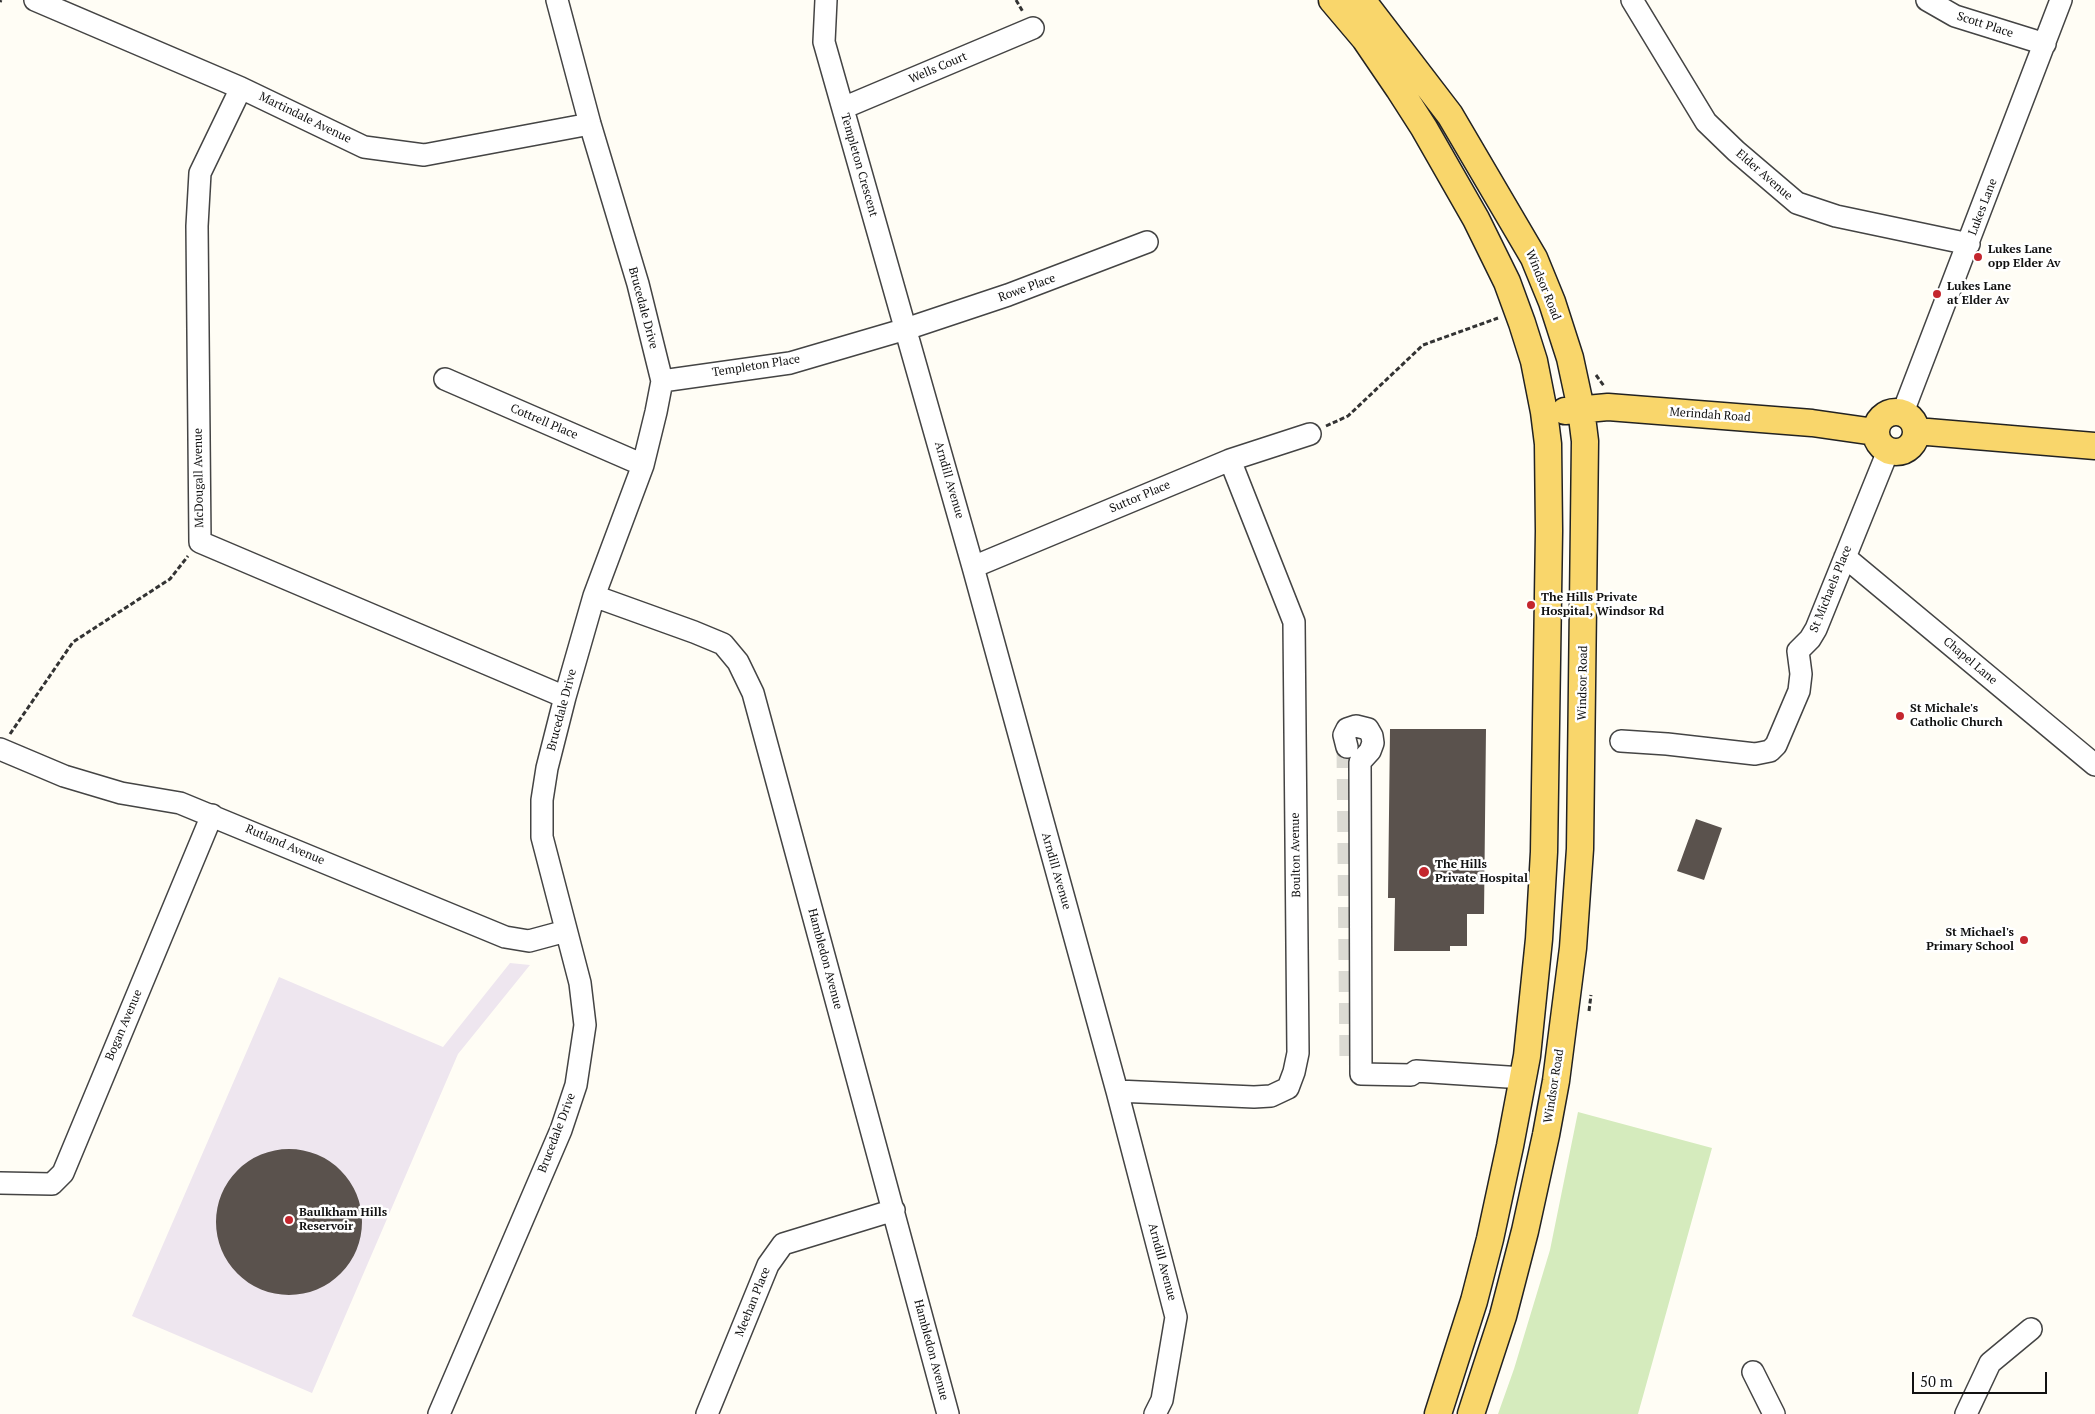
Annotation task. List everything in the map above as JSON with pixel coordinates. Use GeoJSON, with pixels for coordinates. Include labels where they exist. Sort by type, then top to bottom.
{"type":"FeatureCollection","features":[{"type":"Feature","properties":{"kind":"main road"},"geometry":{"type":"LineString","coordinates":[[1332,0],[1365,39],[1424,128],[1476,219],[1507,282],[1534,361],[1548,444],[1549,531],[1544,852],[1537,958],[1523,1078],[1490,1239],[1457,1356],[1438,1414]]}},
{"type":"Feature","properties":{"kind":"main road","name":"Windsor Road"},"geometry":{"type":"LineString","coordinates":[[1362,0],[1450,115],[1534,258],[1552,302],[1570,358],[1581,410],[1585,441],[1580,839],[1573,948],[1546,1135],[1525,1230],[1503,1316],[1471,1414]]}},
{"type":"Feature","properties":{"kind":"main road","name":"Merindah Road"},"geometry":{"type":"LineString","coordinates":[[1544,412],[1608,407],[1812,423],[1881,441]]}},
{"type":"Feature","properties":{"kind":"main road"},"geometry":{"type":"LineString","coordinates":[[1910,422],[1915,439],[1904,451],[1896,452],[1881,441],[1876,424],[1888,412],[1895,411],[1910,422],[2095,446]]}},
{"type":"Feature","properties":{"kind":"main road"},"geometry":{"type":"LineString","coordinates":[[1523,1078],[1536,1066],[1567,999]]}},
{"type":"Feature","properties":{"kind":"main road"},"geometry":{"type":"LineString","coordinates":[[1523,1078],[1528,1097],[1531,1122],[1519,1208],[1519,1215],[1525,1230]]}},
{"type":"Feature","properties":{"kind":"street","name":"Martindale Avenue"},"geometry":{"type":"LineString","coordinates":[[35,0],[241,88],[364,147],[424,154],[590,124]]}},
{"type":"Feature","properties":{"kind":"street","name":"Brucedale Drive"},"geometry":{"type":"LineString","coordinates":[[439,1414],[561,1130],[576,1085],[584,1025],[580,983],[542,837],[542,800],[547,768],[565,697],[594,596],[643,465],[662,381],[638,284],[590,124],[557,0]]}},
{"type":"Feature","properties":{"kind":"street","name":"Templeton Crescent"},"geometry":{"type":"LineString","coordinates":[[826,0],[824,42],[906,329]]}},
{"type":"Feature","properties":{"kind":"street","name":"Elder Avenue"},"geometry":{"type":"LineString","coordinates":[[1632,0],[1706,122],[1797,204],[1836,216],[1969,244]]}},
{"type":"Feature","properties":{"kind":"street","name":"Scott Place"},"geometry":{"type":"LineString","coordinates":[[1926,0],[1955,16],[2045,44]]}},
{"type":"Feature","properties":{"kind":"street","name":"Lukes Lane"},"geometry":{"type":"LineString","coordinates":[[1910,422],[1969,244],[2061,0]]}},
{"type":"Feature","properties":{"kind":"street","name":"Wells Court"},"geometry":{"type":"LineString","coordinates":[[843,108],[1033,28]]}},
{"type":"Feature","properties":{"kind":"street","name":"McDougall Avenue"},"geometry":{"type":"LineString","coordinates":[[241,88],[200,173],[197,226],[200,542],[565,697]]}},
{"type":"Feature","properties":{"kind":"street","name":"Rowe Place"},"geometry":{"type":"LineString","coordinates":[[906,329],[1008,295],[1147,242]]}},
{"type":"Feature","properties":{"kind":"street","name":"Templeton Place"},"geometry":{"type":"LineString","coordinates":[[662,381],[790,363],[906,329]]}},
{"type":"Feature","properties":{"kind":"street","name":"Arndill Avenue"},"geometry":{"type":"LineString","coordinates":[[906,329],[1117,1091],[1176,1318],[1162,1400],[1155,1414]]}},
{"type":"Feature","properties":{"kind":"street","name":"Cottrell Place"},"geometry":{"type":"LineString","coordinates":[[445,379],[643,465]]}},
{"type":"Feature","properties":{"kind":"street","name":"Suttor Place"},"geometry":{"type":"LineString","coordinates":[[973,566],[1230,460],[1310,434]]}},
{"type":"Feature","properties":{"kind":"street","name":"St Michaels Place"},"geometry":{"type":"LineString","coordinates":[[1621,741],[1755,754],[1770,752],[1776,745],[1799,690],[1801,674],[1798,651],[1810,639],[1816,629],[1845,557],[1881,441]]}},
{"type":"Feature","properties":{"kind":"street","name":"Boulton Avenue"},"geometry":{"type":"LineString","coordinates":[[1117,1091],[1254,1097],[1271,1096],[1288,1088],[1298,1052],[1294,622],[1230,460]]}},
{"type":"Feature","properties":{"kind":"street","name":"Chapel Lane"},"geometry":{"type":"LineString","coordinates":[[1845,557],[2095,765]]}},
{"type":"Feature","properties":{"kind":"street","name":"Hambledon Avenue"},"geometry":{"type":"LineString","coordinates":[[594,596],[723,644],[738,662],[753,693],[948,1414]]}},
{"type":"Feature","properties":{"kind":"street"},"geometry":{"type":"LineString","coordinates":[[1348,747],[1344,735],[1347,729],[1356,726],[1368,729],[1372,736],[1373,744],[1370,751],[1360,762],[1360,1074],[1411,1075],[1416,1071]]}},
{"type":"Feature","properties":{"kind":"street","name":"Rutland Avenue"},"geometry":{"type":"LineString","coordinates":[[3,745],[64,776],[121,793],[180,803],[212,815],[505,937],[529,941],[566,931]]}},
{"type":"Feature","properties":{"kind":"street","name":"Bogan Avenue"},"geometry":{"type":"LineString","coordinates":[[0,1183],[52,1184],[63,1173],[212,815]]}},
{"type":"Feature","properties":{"kind":"street"},"geometry":{"type":"LineString","coordinates":[[1372,1064],[1409,1066],[1416,1071],[1523,1078]]}},
{"type":"Feature","properties":{"kind":"street","name":"Meehan Place"},"geometry":{"type":"LineString","coordinates":[[707,1414],[768,1265],[783,1244],[894,1210]]}},
{"type":"Feature","properties":{"kind":"street"},"geometry":{"type":"LineString","coordinates":[[1966,1414],[1990,1363],[2031,1329]]}},
{"type":"Feature","properties":{"kind":"street"},"geometry":{"type":"LineString","coordinates":[[1753,1372],[1774,1414]]}},
{"type":"Feature","properties":{"kind":"path"},"geometry":{"type":"LineString","coordinates":[[1310,434],[1348,416],[1423,345],[1518,311]]}},
{"type":"Feature","properties":{"kind":"path"},"geometry":{"type":"LineString","coordinates":[[3,745],[73,642],[170,579],[200,542]]}},
{"type":"Feature","properties":{"kind":"shaded area"},"geometry":{"type":"Polygon","coordinates":[[[510,963],[530,965],[458,1054],[312,1393],[132,1316],[279,977],[443,1047],[510,963]]]}},
{"type":"Feature","properties":{"kind":"green space"},"geometry":{"type":"Polygon","coordinates":[[[1578,1112],[1712,1148],[1638,1414],[1498,1414],[1514,1369],[1550,1250],[1578,1112]]]}},
{"type":"Feature","properties":{"kind":"building"},"geometry":{"type":"Polygon","coordinates":[[[1390,729],[1486,729],[1484,914],[1467,914],[1467,946],[1450,946],[1450,951],[1394,951],[1395,898],[1388,898],[1390,729]]]}},
{"type":"Feature","properties":{"kind":"building"},"geometry":{"type":"Polygon","coordinates":[[[1696,819],[1722,828],[1704,880],[1677,871],[1696,819]]]}},
{"type":"Feature","properties":{"kind":"building","name":"Baulkham Hills Reservoir"},"geometry":{"type":"Polygon","coordinates":[[[289,1149],[317,1154],[341,1170],[357,1194],[362,1222],[357,1250],[341,1274],[317,1290],[289,1295],[261,1290],[237,1274],[221,1250],[216,1222],[221,1194],[237,1170],[261,1154],[289,1149]]]}},
{"type":"Feature","properties":{"kind":"tunnel"},"geometry":{"type":"LineString","coordinates":[[1347,747],[1350,1063],[1372,1064]]}},
{"type":"Feature","properties":{"kind":"place","name":"Lukes Lane opp Elder Av"},"geometry":{"type":"Point","coordinates":[1978,257]}},
{"type":"Feature","properties":{"kind":"place","name":"Lukes Lane at Elder Av"},"geometry":{"type":"Point","coordinates":[1937,294]}},
{"type":"Feature","properties":{"kind":"place","name":"The Hills Private Hospital, Windsor Rd"},"geometry":{"type":"Point","coordinates":[1531,605]}},
{"type":"Feature","properties":{"kind":"place","name":"St Michale's Catholic Church"},"geometry":{"type":"Point","coordinates":[1900,716]}},
{"type":"Feature","properties":{"kind":"place","name":"The Hills Private Hospital"},"geometry":{"type":"Point","coordinates":[1424,872]}},
{"type":"Feature","properties":{"kind":"place","name":"St Michael's Primary School"},"geometry":{"type":"Point","coordinates":[2024,940]}},
{"type":"Feature","properties":{"kind":"place","name":"Baulkham Hills Reservoir"},"geometry":{"type":"Point","coordinates":[289,1220]}}]}
